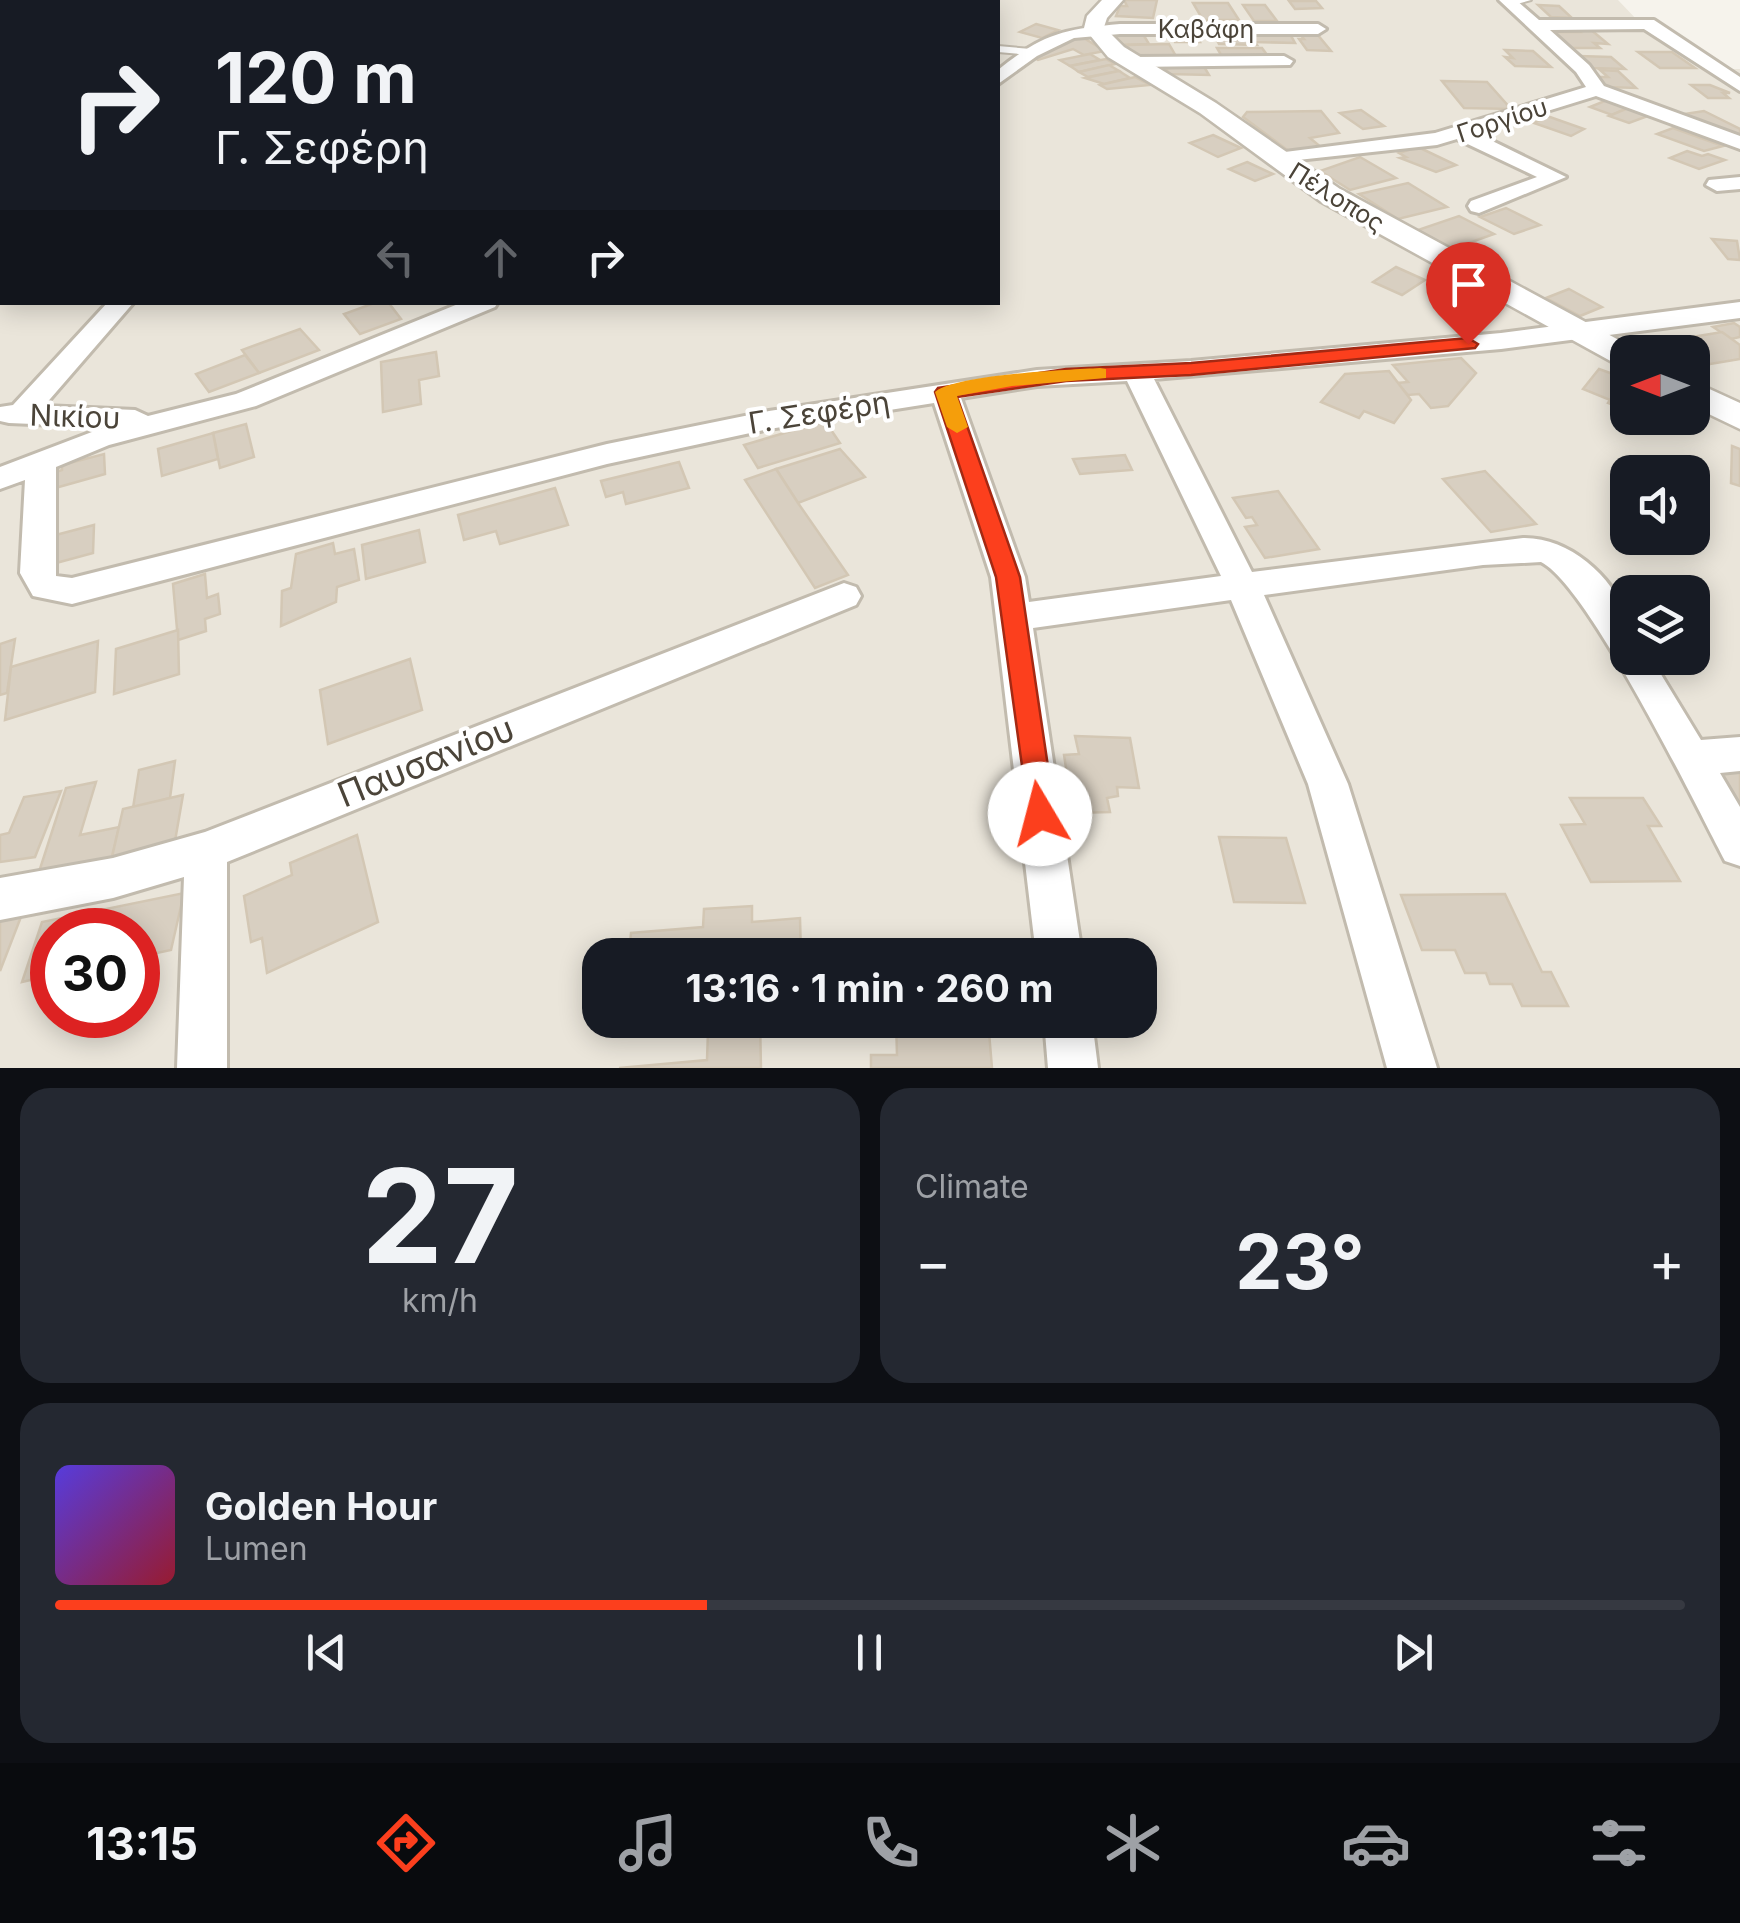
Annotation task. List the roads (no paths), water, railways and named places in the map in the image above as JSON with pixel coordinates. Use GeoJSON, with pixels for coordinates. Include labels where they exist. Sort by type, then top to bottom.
{"type":"FeatureCollection","features":[{"type":"Feature","properties":{"kind":"street"},"geometry":{"type":"LineString","coordinates":[[1094,31],[1097,16],[1113,0]]}},
{"type":"Feature","properties":{"kind":"street","name":"Γοργίου"},"geometry":{"type":"LineString","coordinates":[[1277,160],[1395,147],[1461,134],[1597,90],[1583,69],[1532,26],[1514,1]]}},
{"type":"Feature","properties":{"kind":"street","name":"Καβάφη"},"geometry":{"type":"LineString","coordinates":[[1027,55],[1063,36],[1191,22],[1318,29]]}},
{"type":"Feature","properties":{"kind":"street"},"geometry":{"type":"LineString","coordinates":[[1532,26],[1648,24],[1740,84]]}},
{"type":"Feature","properties":{"kind":"street","name":"Πέλοπος"},"geometry":{"type":"LineString","coordinates":[[1094,31],[1132,62],[1208,108],[1277,160],[1376,222],[1610,348]]}},
{"type":"Feature","properties":{"kind":"street"},"geometry":{"type":"LineString","coordinates":[[1000,78],[1027,55]]}},
{"type":"Feature","properties":{"kind":"street"},"geometry":{"type":"LineString","coordinates":[[1132,62],[1284,61]]}},
{"type":"Feature","properties":{"kind":"street"},"geometry":{"type":"LineString","coordinates":[[1597,90],[1740,144]]}},
{"type":"Feature","properties":{"kind":"street"},"geometry":{"type":"LineString","coordinates":[[1461,134],[1555,177],[1479,206]]}},
{"type":"Feature","properties":{"kind":"street"},"geometry":{"type":"LineString","coordinates":[[11,414],[119,305]]}},
{"type":"Feature","properties":{"kind":"street"},"geometry":{"type":"LineString","coordinates":[[0,479],[99,438],[246,400],[479,305]]}},
{"type":"Feature","properties":{"kind":"street","name":"Γ. Σεφέρη"},"geometry":{"type":"LineString","coordinates":[[41,460],[37,573],[44,588],[72,591],[668,440],[945,392],[1037,378],[1578,332],[1740,310]]}},
{"type":"Feature","properties":{"kind":"street"},"geometry":{"type":"LineString","coordinates":[[1136,372],[1244,589],[1328,784],[1412,1068]]}},
{"type":"Feature","properties":{"kind":"street"},"geometry":{"type":"LineString","coordinates":[[945,392],[1003,558],[1058,938]]}},
{"type":"Feature","properties":{"kind":"street"},"geometry":{"type":"LineString","coordinates":[[1710,401],[1740,418]]}},
{"type":"Feature","properties":{"kind":"street","name":"Νικίου"},"geometry":{"type":"LineString","coordinates":[[11,414],[138,419],[144,426]]}},
{"type":"Feature","properties":{"kind":"street"},"geometry":{"type":"LineString","coordinates":[[1014,618],[1483,553],[1542,550],[1561,558],[1575,572],[1610,624]]}},
{"type":"Feature","properties":{"kind":"street","name":"Παυσανίου"},"geometry":{"type":"LineString","coordinates":[[0,899],[113,878],[206,851],[844,596]]}},
{"type":"Feature","properties":{"kind":"street"},"geometry":{"type":"LineString","coordinates":[[1642,675],[1740,847]]}},
{"type":"Feature","properties":{"kind":"street"},"geometry":{"type":"LineString","coordinates":[[1691,758],[1740,754]]}},
{"type":"Feature","properties":{"kind":"street"},"geometry":{"type":"LineString","coordinates":[[202,1068],[206,851]]}},
{"type":"Feature","properties":{"kind":"street"},"geometry":{"type":"LineString","coordinates":[[1070,1038],[1073,1068]]}},
{"type":"Feature","properties":{"kind":"lane"},"geometry":{"type":"LineString","coordinates":[[1000,53],[1027,55]]}}]}
